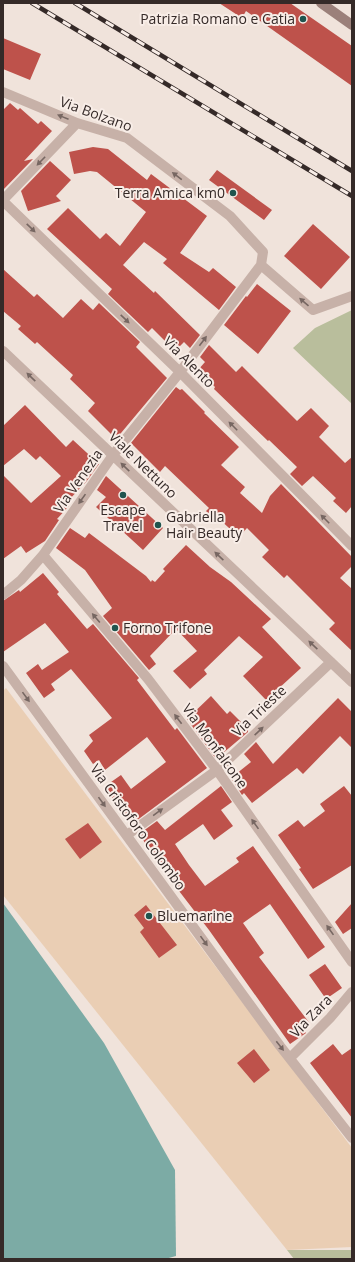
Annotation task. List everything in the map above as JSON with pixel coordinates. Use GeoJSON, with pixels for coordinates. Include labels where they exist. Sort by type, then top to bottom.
{"type":"FeatureCollection","features":[{"type":"Feature","properties":{"kind":"main road"},"geometry":{"type":"LineString","coordinates":[[321,3],[352,25]]}},
{"type":"Feature","properties":{"kind":"street","name":"Via Bolzano"},"geometry":{"type":"LineString","coordinates":[[3,92],[78,123],[127,138],[230,216],[263,252],[261,265]]}},
{"type":"Feature","properties":{"kind":"street"},"geometry":{"type":"LineString","coordinates":[[3,200],[78,123]]}},
{"type":"Feature","properties":{"kind":"street","name":"Via Alento"},"geometry":{"type":"LineString","coordinates":[[3,200],[180,372],[352,546]]}},
{"type":"Feature","properties":{"kind":"street"},"geometry":{"type":"LineString","coordinates":[[261,265],[313,310],[352,296]]}},
{"type":"Feature","properties":{"kind":"street","name":"Via Venezia"},"geometry":{"type":"LineString","coordinates":[[3,595],[21,580],[43,555],[113,456],[180,372],[261,265]]}},
{"type":"Feature","properties":{"kind":"street","name":"Viale Nettuno"},"geometry":{"type":"LineString","coordinates":[[3,351],[352,682]]}},
{"type":"Feature","properties":{"kind":"street","name":"Via Monfalcone"},"geometry":{"type":"LineString","coordinates":[[43,555],[148,679],[217,770],[352,962]]}},
{"type":"Feature","properties":{"kind":"street","name":"Via Trieste"},"geometry":{"type":"LineString","coordinates":[[127,835],[217,770],[331,662]]}},
{"type":"Feature","properties":{"kind":"street","name":"Via Cristoforo Colombo"},"geometry":{"type":"LineString","coordinates":[[3,666],[290,1058],[352,1138]]}},
{"type":"Feature","properties":{"kind":"street","name":"Via Zara"},"geometry":{"type":"LineString","coordinates":[[290,1058],[330,1018],[352,992]]}},
{"type":"Feature","properties":{"kind":"green space"},"geometry":{"type":"Polygon","coordinates":[[[352,310],[352,404],[293,348],[315,328],[352,310]]]}},
{"type":"Feature","properties":{"kind":"green space"},"geometry":{"type":"Polygon","coordinates":[[[287,1250],[352,1250],[352,1259],[294,1259],[287,1250]]]}},
{"type":"Feature","properties":{"kind":"sand"},"geometry":{"type":"Polygon","coordinates":[[[6,688],[352,1148],[352,1247],[287,1250],[3,895],[3,691],[6,688]]]}},
{"type":"Feature","properties":{"kind":"water"},"geometry":{"type":"Polygon","coordinates":[[[3,903],[104,1043],[175,1170],[176,1256],[165,1259],[3,1259],[3,903]]]}},
{"type":"Feature","properties":{"kind":"building"},"geometry":{"type":"Polygon","coordinates":[[[219,3],[290,3],[352,46],[352,86],[246,11],[242,18],[219,3]]]}},
{"type":"Feature","properties":{"kind":"building"},"geometry":{"type":"Polygon","coordinates":[[[3,38],[41,54],[30,80],[3,69],[3,38]]]}},
{"type":"Feature","properties":{"kind":"building"},"geometry":{"type":"Polygon","coordinates":[[[10,103],[18,110],[20,108],[38,124],[41,121],[52,131],[24,161],[33,159],[3,190],[3,110],[10,103]]]}},
{"type":"Feature","properties":{"kind":"building"},"geometry":{"type":"Polygon","coordinates":[[[93,147],[108,149],[147,180],[151,174],[207,216],[180,253],[209,272],[213,268],[236,287],[219,310],[163,263],[167,259],[144,242],[123,265],[154,293],[155,291],[200,335],[190,348],[184,342],[175,351],[152,328],[148,332],[108,294],[112,289],[47,229],[68,208],[100,239],[106,233],[120,246],[146,212],[97,172],[90,171],[74,174],[69,152],[93,147]]]}},
{"type":"Feature","properties":{"kind":"building"},"geometry":{"type":"Polygon","coordinates":[[[50,161],[71,180],[56,196],[61,201],[28,211],[21,191],[50,161]]]}},
{"type":"Feature","properties":{"kind":"building"},"geometry":{"type":"Polygon","coordinates":[[[217,170],[272,210],[264,220],[209,180],[217,170]]]}},
{"type":"Feature","properties":{"kind":"building"},"geometry":{"type":"Polygon","coordinates":[[[313,224],[350,257],[321,289],[284,256],[313,224]]]}},
{"type":"Feature","properties":{"kind":"building"},"geometry":{"type":"Polygon","coordinates":[[[3,269],[34,297],[37,294],[63,318],[81,299],[93,310],[99,303],[140,342],[136,347],[167,378],[116,439],[88,411],[95,403],[70,379],[73,375],[37,342],[35,344],[18,329],[21,326],[3,311],[3,269]]]}},
{"type":"Feature","properties":{"kind":"building"},"geometry":{"type":"Polygon","coordinates":[[[257,284],[291,311],[258,354],[224,325],[257,284]]]}},
{"type":"Feature","properties":{"kind":"building"},"geometry":{"type":"Polygon","coordinates":[[[209,345],[236,372],[242,366],[297,421],[311,408],[329,426],[319,437],[345,463],[352,457],[352,506],[346,513],[333,501],[336,498],[313,476],[302,486],[290,474],[297,467],[214,389],[215,387],[198,370],[205,362],[200,357],[209,345]]]}},
{"type":"Feature","properties":{"kind":"building"},"geometry":{"type":"Polygon","coordinates":[[[176,387],[180,390],[182,389],[239,447],[221,465],[245,487],[240,493],[262,513],[270,496],[281,484],[352,557],[352,566],[340,578],[352,589],[352,651],[329,629],[335,623],[287,575],[284,578],[262,557],[269,550],[247,528],[239,537],[218,518],[216,521],[206,511],[209,508],[165,466],[160,472],[131,443],[176,387]]]}},
{"type":"Feature","properties":{"kind":"building"},"geometry":{"type":"Polygon","coordinates":[[[25,405],[66,447],[73,440],[99,464],[86,482],[66,503],[69,506],[57,519],[59,520],[45,541],[26,553],[21,546],[3,559],[3,475],[31,503],[61,476],[40,456],[36,460],[24,449],[3,466],[3,426],[25,405]]]}},
{"type":"Feature","properties":{"kind":"building"},"geometry":{"type":"Polygon","coordinates":[[[106,476],[163,528],[143,550],[96,507],[106,497],[97,490],[106,476]]]}},
{"type":"Feature","properties":{"kind":"building"},"geometry":{"type":"Polygon","coordinates":[[[70,528],[85,538],[89,533],[146,576],[151,582],[152,580],[155,582],[165,571],[163,569],[186,545],[210,567],[231,582],[271,619],[262,627],[301,668],[266,700],[243,676],[263,657],[239,636],[204,670],[207,674],[190,689],[173,671],[197,651],[176,629],[150,656],[156,664],[149,670],[103,616],[112,608],[85,570],[56,548],[70,528]]]}},
{"type":"Feature","properties":{"kind":"building"},"geometry":{"type":"Polygon","coordinates":[[[43,573],[59,592],[57,594],[87,629],[93,624],[139,678],[137,680],[175,730],[177,728],[207,768],[132,824],[104,787],[121,775],[131,789],[166,762],[147,737],[105,770],[99,760],[93,764],[84,751],[93,741],[89,735],[112,718],[71,669],[51,684],[55,690],[44,698],[26,673],[38,664],[42,670],[69,652],[45,623],[3,652],[3,601],[19,590],[20,592],[43,573]]]}},
{"type":"Feature","properties":{"kind":"building"},"geometry":{"type":"Polygon","coordinates":[[[211,696],[227,714],[230,711],[248,729],[248,732],[216,759],[187,719],[211,696]]]}},
{"type":"Feature","properties":{"kind":"building"},"geometry":{"type":"Polygon","coordinates":[[[338,698],[352,712],[352,748],[340,736],[303,774],[297,768],[252,803],[244,793],[242,795],[231,778],[251,762],[244,754],[256,742],[273,764],[338,698]]]}},
{"type":"Feature","properties":{"kind":"building"},"geometry":{"type":"Polygon","coordinates":[[[221,786],[232,802],[221,810],[233,826],[214,840],[203,824],[175,844],[205,886],[239,862],[236,858],[253,846],[325,947],[308,959],[270,904],[243,923],[264,953],[259,957],[311,1025],[304,1031],[306,1033],[290,1044],[209,930],[166,874],[139,834],[157,821],[165,830],[221,786]]]}},
{"type":"Feature","properties":{"kind":"building"},"geometry":{"type":"Polygon","coordinates":[[[344,786],[352,796],[352,865],[313,889],[299,869],[301,868],[278,835],[298,820],[304,827],[325,811],[320,804],[344,786]]]}},
{"type":"Feature","properties":{"kind":"building"},"geometry":{"type":"Polygon","coordinates":[[[88,823],[102,842],[80,859],[65,839],[88,823]]]}},
{"type":"Feature","properties":{"kind":"building"},"geometry":{"type":"Polygon","coordinates":[[[352,903],[352,928],[343,934],[335,922],[352,903]]]}},
{"type":"Feature","properties":{"kind":"building"},"geometry":{"type":"Polygon","coordinates":[[[146,905],[177,945],[159,958],[140,932],[144,928],[134,915],[146,905]]]}},
{"type":"Feature","properties":{"kind":"building"},"geometry":{"type":"Polygon","coordinates":[[[325,964],[342,988],[326,999],[309,975],[325,964]]]}},
{"type":"Feature","properties":{"kind":"building"},"geometry":{"type":"Polygon","coordinates":[[[333,1044],[342,1055],[352,1048],[352,1118],[310,1063],[333,1044]]]}},
{"type":"Feature","properties":{"kind":"building"},"geometry":{"type":"Polygon","coordinates":[[[254,1049],[270,1070],[254,1083],[237,1063],[254,1049]]]}},
{"type":"Feature","properties":{"kind":"railway"},"geometry":{"type":"LineString","coordinates":[[32,3],[352,196]]}},
{"type":"Feature","properties":{"kind":"railway"},"geometry":{"type":"LineString","coordinates":[[75,3],[352,171]]}},
{"type":"Feature","properties":{"kind":"place","name":"Patrizia Romano e Catia"},"geometry":{"type":"Point","coordinates":[303,19]}},
{"type":"Feature","properties":{"kind":"place","name":"Terra Amica km0"},"geometry":{"type":"Point","coordinates":[233,193]}},
{"type":"Feature","properties":{"kind":"place","name":"Escape Travel"},"geometry":{"type":"Point","coordinates":[123,495]}},
{"type":"Feature","properties":{"kind":"place","name":"Gabriella Hair Beauty"},"geometry":{"type":"Point","coordinates":[158,525]}},
{"type":"Feature","properties":{"kind":"place","name":"Forno Trifone"},"geometry":{"type":"Point","coordinates":[115,628]}},
{"type":"Feature","properties":{"kind":"place","name":"Bluemarine"},"geometry":{"type":"Point","coordinates":[149,916]}}]}
